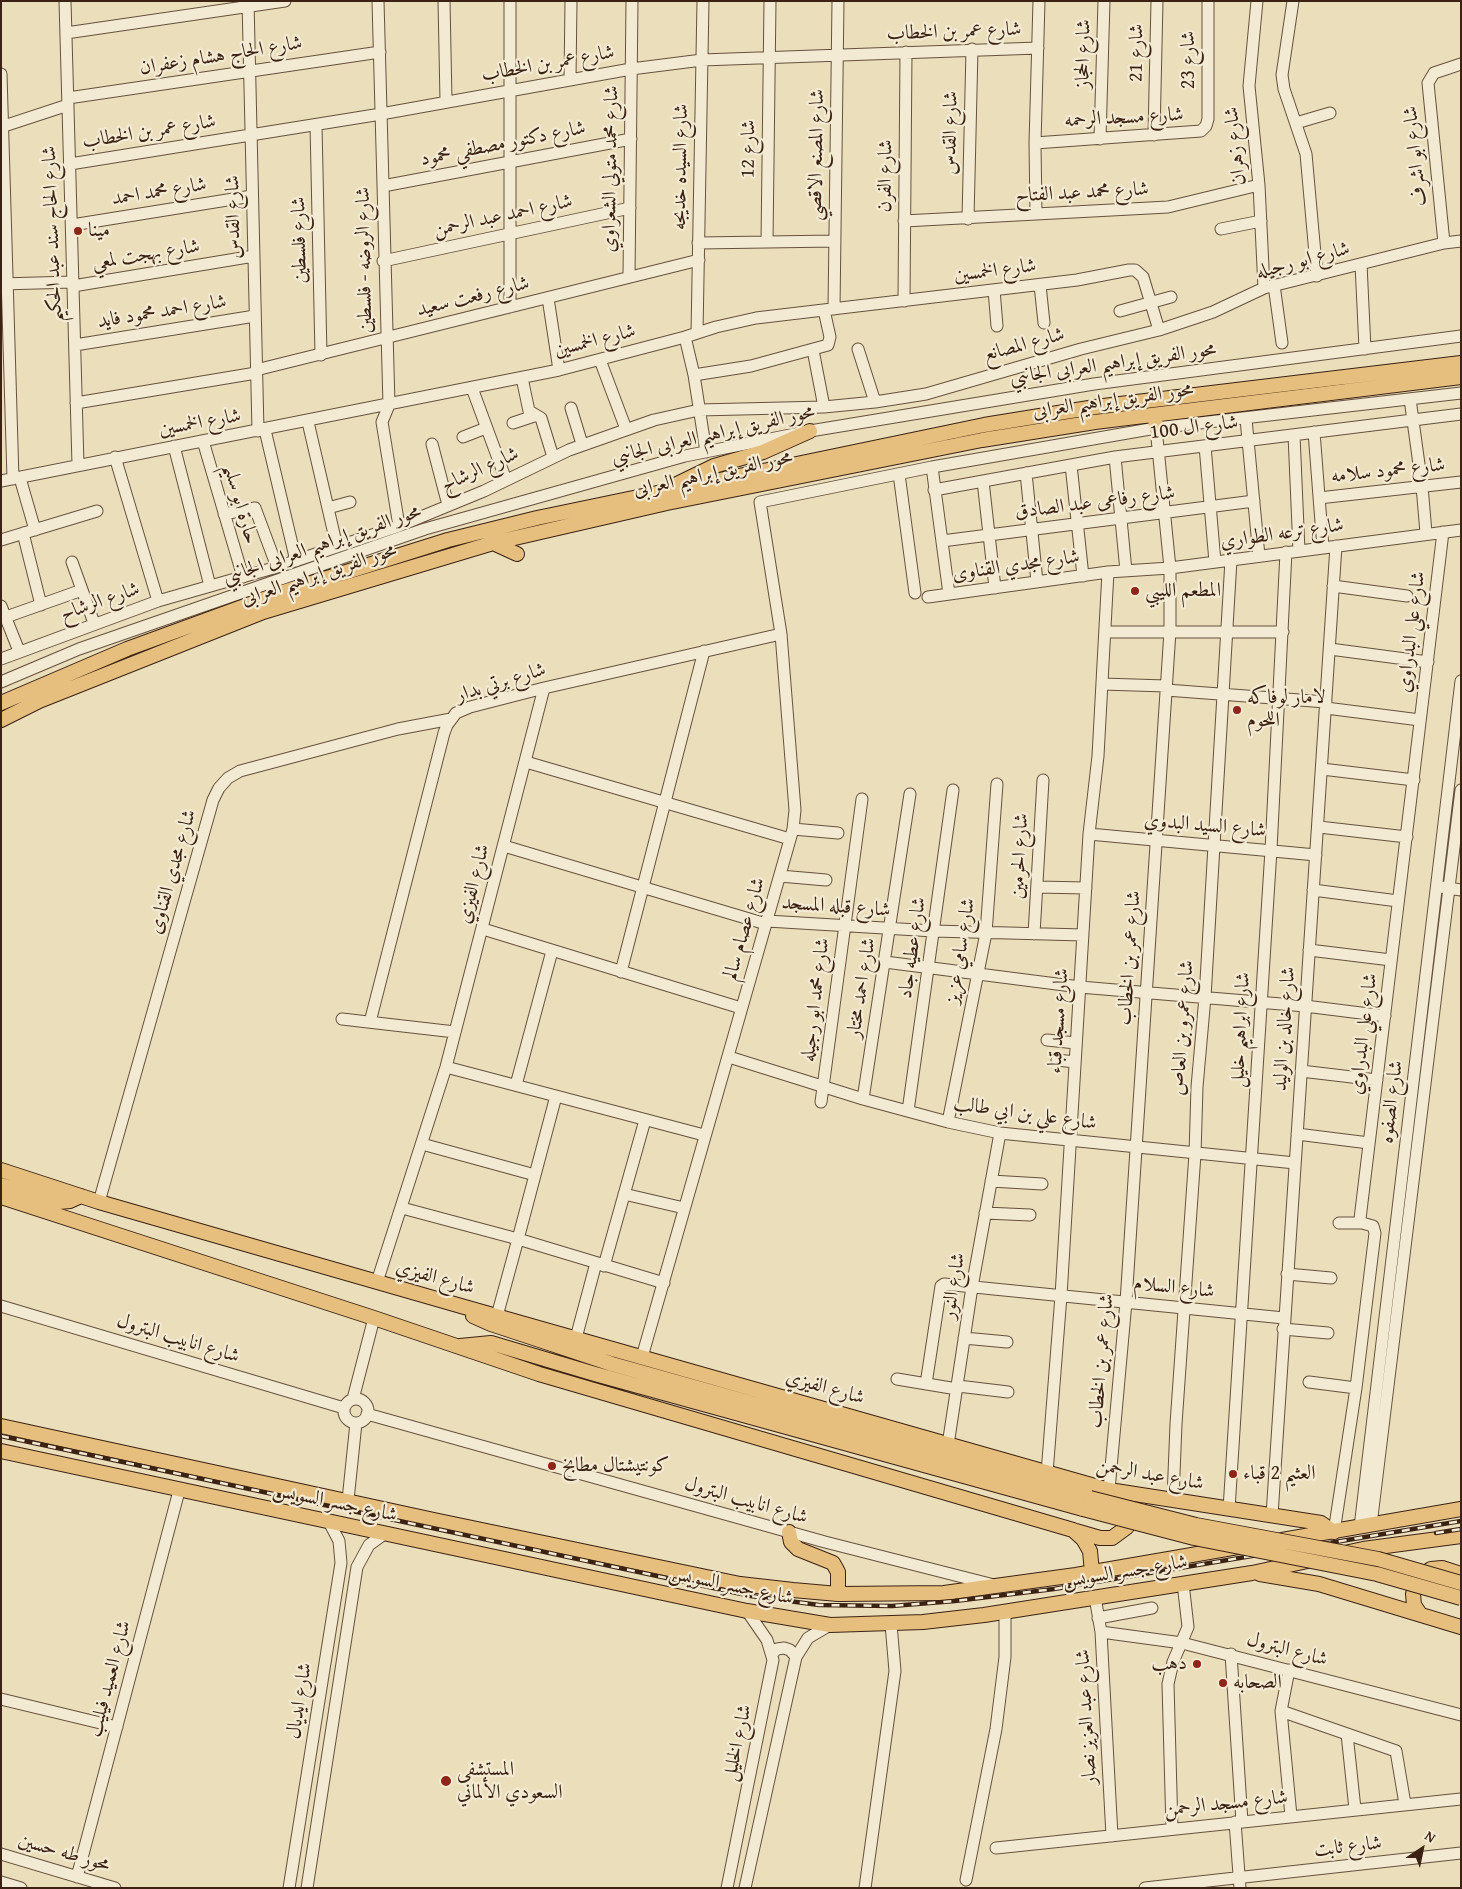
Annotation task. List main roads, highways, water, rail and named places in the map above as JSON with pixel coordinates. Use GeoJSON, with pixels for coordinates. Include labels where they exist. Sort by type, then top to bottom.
{"type":"FeatureCollection","features":[{"type":"Feature","properties":{"kind":"main road","name":"محور الفريق إبراهيم العرابى"},"geometry":{"type":"LineString","coordinates":[[1,703],[127,649],[312,582],[465,536],[538,518],[984,425],[1095,407],[1461,363]]}},
{"type":"Feature","properties":{"kind":"main road","name":"محور الفريق إبراهيم العرابى"},"geometry":{"type":"LineString","coordinates":[[1,720],[40,701],[263,612],[493,543],[667,503],[982,440],[1156,421],[1461,377]]}},
{"type":"Feature","properties":{"kind":"main road"},"geometry":{"type":"LineString","coordinates":[[668,490],[708,468],[763,452],[810,431]]}},
{"type":"Feature","properties":{"kind":"main road"},"geometry":{"type":"LineString","coordinates":[[493,543],[516,554]]}},
{"type":"Feature","properties":{"kind":"main road"},"geometry":{"type":"LineString","coordinates":[[1,1170],[81,1196]]}},
{"type":"Feature","properties":{"kind":"main road"},"geometry":{"type":"LineString","coordinates":[[2,1195],[59,1202],[70,1201],[81,1196]]}},
{"type":"Feature","properties":{"kind":"main road"},"geometry":{"type":"LineString","coordinates":[[2,1195],[539,1374],[1106,1539],[1123,1532],[1131,1516],[1128,1504],[1120,1494],[1109,1490]]}},
{"type":"Feature","properties":{"kind":"main road","name":"شارع الفيزي"},"geometry":{"type":"LineString","coordinates":[[81,1196],[1047,1473]]}},
{"type":"Feature","properties":{"kind":"main road"},"geometry":{"type":"LineString","coordinates":[[461,1306],[484,1321],[612,1364],[1087,1503],[1194,1538],[1377,1574],[1461,1598]]}},
{"type":"Feature","properties":{"kind":"main road"},"geometry":{"type":"LineString","coordinates":[[459,1346],[478,1342],[491,1343],[595,1374],[1087,1503],[1214,1529],[1378,1559],[1461,1583]]}},
{"type":"Feature","properties":{"kind":"main road","name":"شارع جسر السويس"},"geometry":{"type":"LineString","coordinates":[[1,1426],[740,1584],[838,1594],[944,1593],[1001,1586],[1334,1532],[1461,1509]]}},
{"type":"Feature","properties":{"kind":"main road","name":"شارع جسر السويس"},"geometry":{"type":"LineString","coordinates":[[1,1451],[179,1491],[747,1611],[830,1625],[923,1622],[1005,1611],[1252,1573],[1363,1549],[1461,1536]]}},
{"type":"Feature","properties":{"kind":"main road","name":"شارع عبد الرحمن"},"geometry":{"type":"LineString","coordinates":[[1047,1473],[1109,1490],[1321,1523],[1334,1532]]}},
{"type":"Feature","properties":{"kind":"main road"},"geometry":{"type":"LineString","coordinates":[[1073,1530],[1087,1545],[1092,1558],[1092,1572]]}},
{"type":"Feature","properties":{"kind":"main road"},"geometry":{"type":"LineString","coordinates":[[789,1532],[791,1542],[798,1549],[833,1563],[838,1572],[838,1594]]}},
{"type":"Feature","properties":{"kind":"main road"},"geometry":{"type":"LineString","coordinates":[[1420,1614],[1414,1605],[1413,1594],[1416,1583],[1422,1575],[1432,1569],[1442,1568],[1461,1574]]}},
{"type":"Feature","properties":{"kind":"main road"},"geometry":{"type":"LineString","coordinates":[[1252,1573],[1319,1584],[1461,1627]]}},
{"type":"Feature","properties":{"kind":"railway"},"geometry":{"type":"LineString","coordinates":[[1,1436],[751,1596],[819,1605],[892,1606],[955,1601],[1054,1589],[1461,1521]]}},
{"type":"Feature","properties":{"kind":"railway"},"geometry":{"type":"LineString","coordinates":[[1436,1533],[1461,1529]]}},
{"type":"Feature","properties":{"kind":"place","name":"مينا"},"geometry":{"type":"Point","coordinates":[78,231]}},
{"type":"Feature","properties":{"kind":"place","name":"المطعم الليبي"},"geometry":{"type":"Point","coordinates":[1135,591]}},
{"type":"Feature","properties":{"kind":"place","name":"لامار لوفاكه اللحوم"},"geometry":{"type":"Point","coordinates":[1237,710]}},
{"type":"Feature","properties":{"kind":"place","name":"كونتيشتال مطابخ"},"geometry":{"type":"Point","coordinates":[552,1466]}},
{"type":"Feature","properties":{"kind":"place","name":"العثيم 2 قباء"},"geometry":{"type":"Point","coordinates":[1233,1474]}},
{"type":"Feature","properties":{"kind":"place","name":"دهب"},"geometry":{"type":"Point","coordinates":[1197,1664]}},
{"type":"Feature","properties":{"kind":"place","name":"الصحابه"},"geometry":{"type":"Point","coordinates":[1223,1683]}},
{"type":"Feature","properties":{"kind":"place","name":"المستشفى السعودي الألماني"},"geometry":{"type":"Point","coordinates":[446,1781]}}]}
